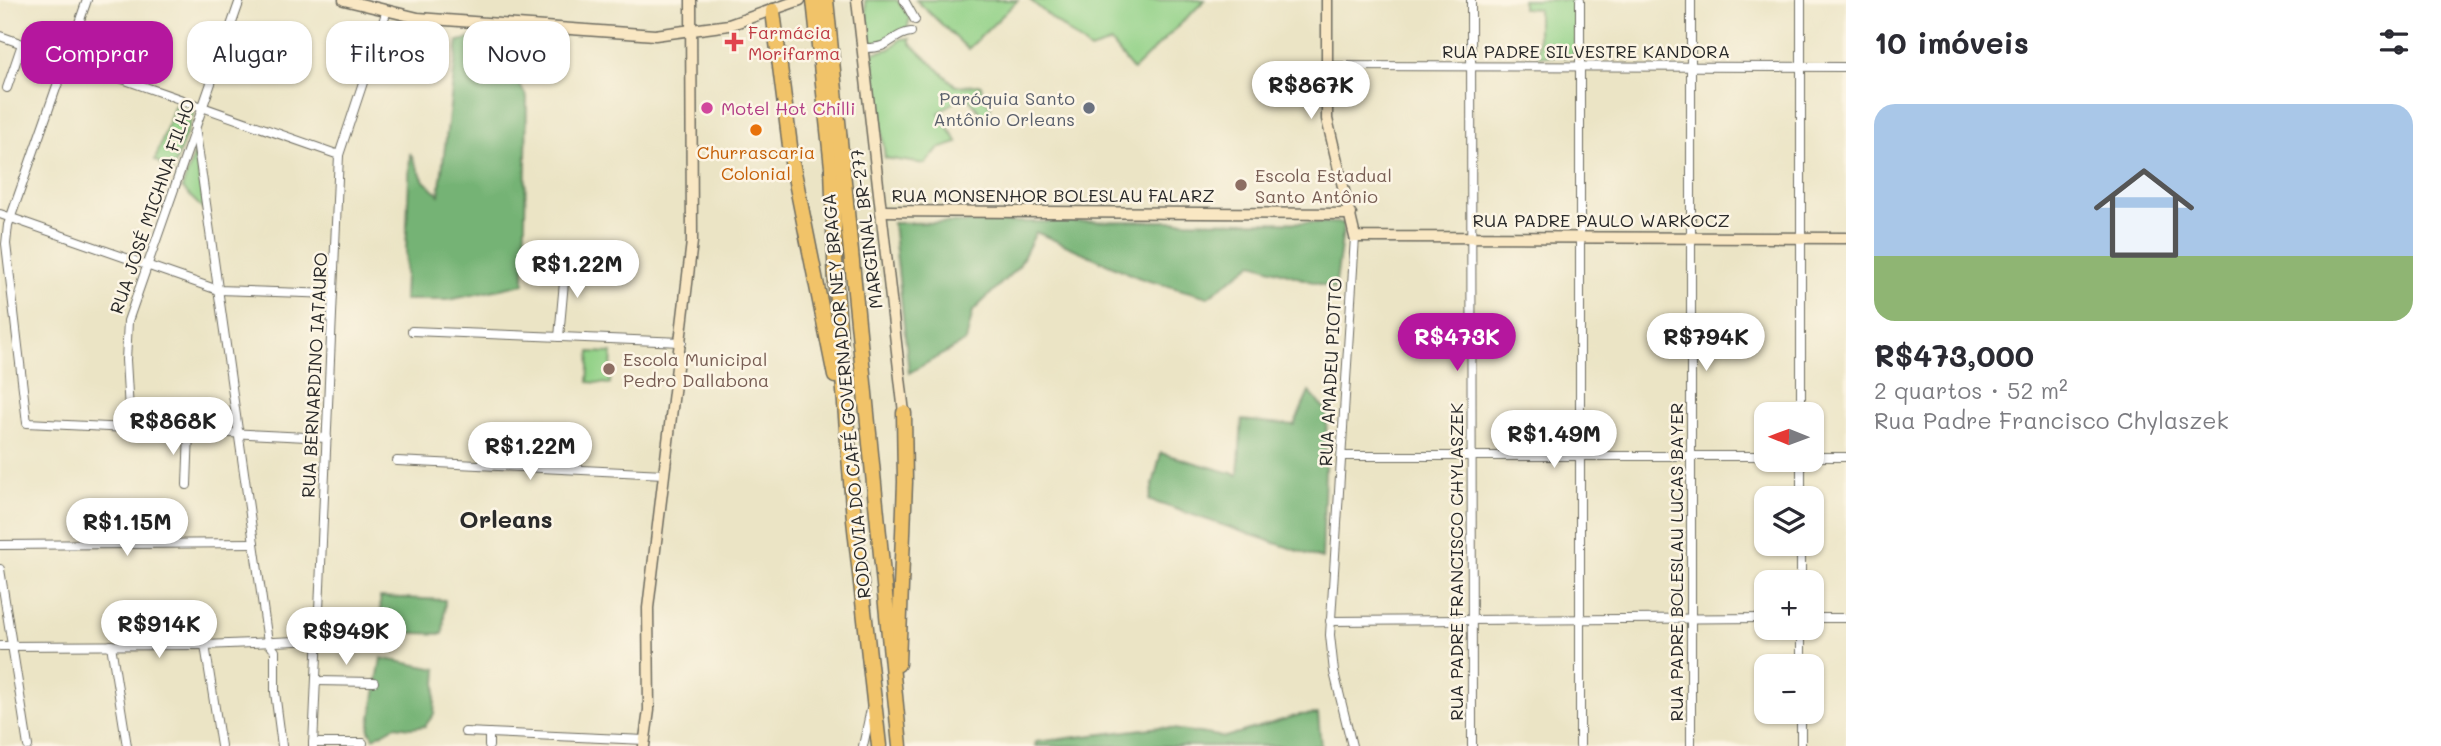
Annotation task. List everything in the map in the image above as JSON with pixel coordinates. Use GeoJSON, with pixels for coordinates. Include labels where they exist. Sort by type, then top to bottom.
{"type":"FeatureCollection","features":[{"type":"Feature","properties":{"kind":"highway","name":"RODOVIA DO CAFÉ GOVERNADOR NEY BRAGA"},"geometry":{"type":"LineString","coordinates":[[814,0],[832,167],[836,288],[847,433],[879,746]]}},
{"type":"Feature","properties":{"kind":"highway","name":"RODOVIA DO CAFÉ GOVERNADOR NEY BRAGA"},"geometry":{"type":"LineString","coordinates":[[826,0],[900,746]]}},
{"type":"Feature","properties":{"kind":"highway"},"geometry":{"type":"LineString","coordinates":[[776,6],[792,162],[847,433]]}},
{"type":"Feature","properties":{"kind":"highway"},"geometry":{"type":"LineString","coordinates":[[896,710],[905,496],[904,413]]}},
{"type":"Feature","properties":{"kind":"street"},"geometry":{"type":"LineString","coordinates":[[80,21],[87,0]]}},
{"type":"Feature","properties":{"kind":"street","name":"RUA JOSÉ MICHNA FILHO"},"geometry":{"type":"LineString","coordinates":[[130,428],[127,332],[147,265],[240,0]]}},
{"type":"Feature","properties":{"kind":"street"},"geometry":{"type":"LineString","coordinates":[[344,0],[386,13],[418,18],[634,34],[691,32],[800,0]]}},
{"type":"Feature","properties":{"kind":"street"},"geometry":{"type":"LineString","coordinates":[[465,732],[645,743],[649,710],[648,608],[682,342],[692,234],[691,0]]}},
{"type":"Feature","properties":{"kind":"street","name":"MARGINAL BR-277"},"geometry":{"type":"LineString","coordinates":[[857,0],[904,413]]}},
{"type":"Feature","properties":{"kind":"street"},"geometry":{"type":"LineString","coordinates":[[904,0],[915,19]]}},
{"type":"Feature","properties":{"kind":"street","name":"RUA AMADEU PIOTTO"},"geometry":{"type":"LineString","coordinates":[[1326,0],[1327,119],[1355,237],[1330,621],[1332,660],[1352,746]]}},
{"type":"Feature","properties":{"kind":"street","name":"RUA PADRE FRANCISCO CHYLASZEK"},"geometry":{"type":"LineString","coordinates":[[1471,0],[1472,746]]}},
{"type":"Feature","properties":{"kind":"street"},"geometry":{"type":"LineString","coordinates":[[1580,0],[1580,746]]}},
{"type":"Feature","properties":{"kind":"street","name":"RUA PADRE BOLESLAU LUCAS BAYER"},"geometry":{"type":"LineString","coordinates":[[1691,0],[1691,746]]}},
{"type":"Feature","properties":{"kind":"street"},"geometry":{"type":"LineString","coordinates":[[1801,0],[1801,402]]}},
{"type":"Feature","properties":{"kind":"street","name":"RUA BERNARDINO IATAURO"},"geometry":{"type":"LineString","coordinates":[[313,744],[339,155],[386,13]]}},
{"type":"Feature","properties":{"kind":"street"},"geometry":{"type":"LineString","coordinates":[[863,48],[886,47],[900,35],[911,32]]}},
{"type":"Feature","properties":{"kind":"street"},"geometry":{"type":"LineString","coordinates":[[0,36],[21,44]]}},
{"type":"Feature","properties":{"kind":"street"},"geometry":{"type":"LineString","coordinates":[[7,88],[21,47]]}},
{"type":"Feature","properties":{"kind":"street","name":"RUA PADRE SILVESTRE KANDORA"},"geometry":{"type":"LineString","coordinates":[[1326,66],[1846,67]]}},
{"type":"Feature","properties":{"kind":"street"},"geometry":{"type":"LineString","coordinates":[[57,84],[10,218],[6,244],[27,423],[327,438]]}},
{"type":"Feature","properties":{"kind":"street"},"geometry":{"type":"LineString","coordinates":[[137,84],[339,155]]}},
{"type":"Feature","properties":{"kind":"street"},"geometry":{"type":"LineString","coordinates":[[195,127],[268,642],[275,651],[276,707],[282,746]]}},
{"type":"Feature","properties":{"kind":"street","name":"RUA MONSENHOR BOLESLAU FALARZ"},"geometry":{"type":"LineString","coordinates":[[881,212],[1351,214]]}},
{"type":"Feature","properties":{"kind":"street"},"geometry":{"type":"LineString","coordinates":[[0,214],[218,290],[333,294]]}},
{"type":"Feature","properties":{"kind":"street","name":"RUA PADRE PAULO WARKOCZ"},"geometry":{"type":"LineString","coordinates":[[1355,237],[1846,238]]}},
{"type":"Feature","properties":{"kind":"street"},"geometry":{"type":"LineString","coordinates":[[559,337],[566,260]]}},
{"type":"Feature","properties":{"kind":"street"},"geometry":{"type":"LineString","coordinates":[[412,331],[682,342]]}},
{"type":"Feature","properties":{"kind":"street"},"geometry":{"type":"LineString","coordinates":[[187,485],[189,431]]}},
{"type":"Feature","properties":{"kind":"street"},"geometry":{"type":"LineString","coordinates":[[1342,456],[1754,456]]}},
{"type":"Feature","properties":{"kind":"street"},"geometry":{"type":"LineString","coordinates":[[1824,457],[1846,457]]}},
{"type":"Feature","properties":{"kind":"street"},"geometry":{"type":"LineString","coordinates":[[397,461],[664,474]]}},
{"type":"Feature","properties":{"kind":"street"},"geometry":{"type":"LineString","coordinates":[[0,545],[254,543]]}},
{"type":"Feature","properties":{"kind":"street"},"geometry":{"type":"LineString","coordinates":[[0,569],[28,746]]}},
{"type":"Feature","properties":{"kind":"street"},"geometry":{"type":"LineString","coordinates":[[1330,621],[1754,618]]}},
{"type":"Feature","properties":{"kind":"street"},"geometry":{"type":"LineString","coordinates":[[1824,618],[1846,618]]}},
{"type":"Feature","properties":{"kind":"street"},"geometry":{"type":"LineString","coordinates":[[0,646],[205,645],[318,640]]}},
{"type":"Feature","properties":{"kind":"street"},"geometry":{"type":"LineString","coordinates":[[111,645],[127,746]]}},
{"type":"Feature","properties":{"kind":"street"},"geometry":{"type":"LineString","coordinates":[[205,645],[220,746]]}},
{"type":"Feature","properties":{"kind":"street"},"geometry":{"type":"LineString","coordinates":[[316,681],[374,682]]}},
{"type":"Feature","properties":{"kind":"street"},"geometry":{"type":"LineString","coordinates":[[863,746],[874,696]]}},
{"type":"Feature","properties":{"kind":"street"},"geometry":{"type":"LineString","coordinates":[[1801,724],[1801,746]]}},
{"type":"Feature","properties":{"kind":"street"},"geometry":{"type":"LineString","coordinates":[[489,733],[489,746]]}},
{"type":"Feature","properties":{"kind":"street"},"geometry":{"type":"LineString","coordinates":[[545,735],[545,746]]}},
{"type":"Feature","properties":{"kind":"street"},"geometry":{"type":"LineString","coordinates":[[313,744],[363,743]]}},
{"type":"Feature","properties":{"kind":"green space"},"geometry":{"type":"Polygon","coordinates":[[[865,0],[897,0],[910,18],[907,29],[883,44],[870,44],[865,0]]]}},
{"type":"Feature","properties":{"kind":"green space"},"geometry":{"type":"Polygon","coordinates":[[[916,0],[1018,0],[968,49],[916,0]]]}},
{"type":"Feature","properties":{"kind":"green space"},"geometry":{"type":"Polygon","coordinates":[[[1030,0],[1205,0],[1133,70],[1111,43],[1090,50],[1030,0]]]}},
{"type":"Feature","properties":{"kind":"green space"},"geometry":{"type":"Polygon","coordinates":[[[1522,0],[1575,0],[1575,57],[1538,56],[1538,9],[1522,8],[1522,0]]]}},
{"type":"Feature","properties":{"kind":"green space"},"geometry":{"type":"Polygon","coordinates":[[[910,38],[910,43],[956,86],[981,85],[983,97],[991,106],[986,120],[965,94],[939,113],[958,143],[938,149],[925,164],[885,158],[872,53],[890,49],[901,39],[910,38]]]}},
{"type":"Feature","properties":{"kind":"green space"},"geometry":{"type":"Polygon","coordinates":[[[463,40],[463,84],[519,84],[527,97],[524,284],[449,300],[404,300],[410,153],[424,181],[439,195],[458,41],[463,40]]]}},
{"type":"Feature","properties":{"kind":"green space"},"geometry":{"type":"Polygon","coordinates":[[[175,105],[194,111],[172,173],[155,160],[175,105]]]}},
{"type":"Feature","properties":{"kind":"green space"},"geometry":{"type":"Polygon","coordinates":[[[195,152],[205,211],[182,188],[195,152]]]}},
{"type":"Feature","properties":{"kind":"green space"},"geometry":{"type":"Polygon","coordinates":[[[893,223],[1344,223],[1335,289],[1253,263],[1208,297],[1142,279],[1036,232],[1019,266],[973,311],[966,341],[909,373],[893,223]]]}},
{"type":"Feature","properties":{"kind":"green space"},"geometry":{"type":"Polygon","coordinates":[[[590,352],[612,353],[610,384],[588,382],[590,352]]]}},
{"type":"Feature","properties":{"kind":"green space"},"geometry":{"type":"Polygon","coordinates":[[[1309,392],[1327,411],[1322,559],[1149,500],[1161,453],[1238,475],[1242,420],[1294,425],[1309,392]]]}},
{"type":"Feature","properties":{"kind":"green space"},"geometry":{"type":"Polygon","coordinates":[[[380,597],[445,600],[443,634],[386,632],[382,628],[380,597]]]}},
{"type":"Feature","properties":{"kind":"green space"},"geometry":{"type":"Polygon","coordinates":[[[381,658],[437,669],[434,714],[425,726],[395,726],[374,738],[369,730],[381,658]]]}},
{"type":"Feature","properties":{"kind":"green space"},"geometry":{"type":"Polygon","coordinates":[[[1318,714],[1321,746],[1035,746],[1036,742],[1160,727],[1225,737],[1299,715],[1318,714]]]}},
{"type":"Feature","properties":{"kind":"place","name":"Farmácia Morifarma"},"geometry":{"type":"Point","coordinates":[734,42]}},
{"type":"Feature","properties":{"kind":"place","name":"Motel Hot Chilli"},"geometry":{"type":"Point","coordinates":[707,108]}},
{"type":"Feature","properties":{"kind":"place","name":"Paróquia Santo Antônio Orleans"},"geometry":{"type":"Point","coordinates":[1089,108]}},
{"type":"Feature","properties":{"kind":"place","name":"Churrascaria Colonial"},"geometry":{"type":"Point","coordinates":[756,130]}},
{"type":"Feature","properties":{"kind":"place","name":"Escola Estadual Santo Antônio"},"geometry":{"type":"Point","coordinates":[1241,185]}},
{"type":"Feature","properties":{"kind":"place","name":"Escola Municipal Pedro Dallabona"},"geometry":{"type":"Point","coordinates":[609,369]}},
{"type":"Feature","properties":{"kind":"district","name":"Orleans"},"geometry":{"type":"Point","coordinates":[506,518]}}]}
